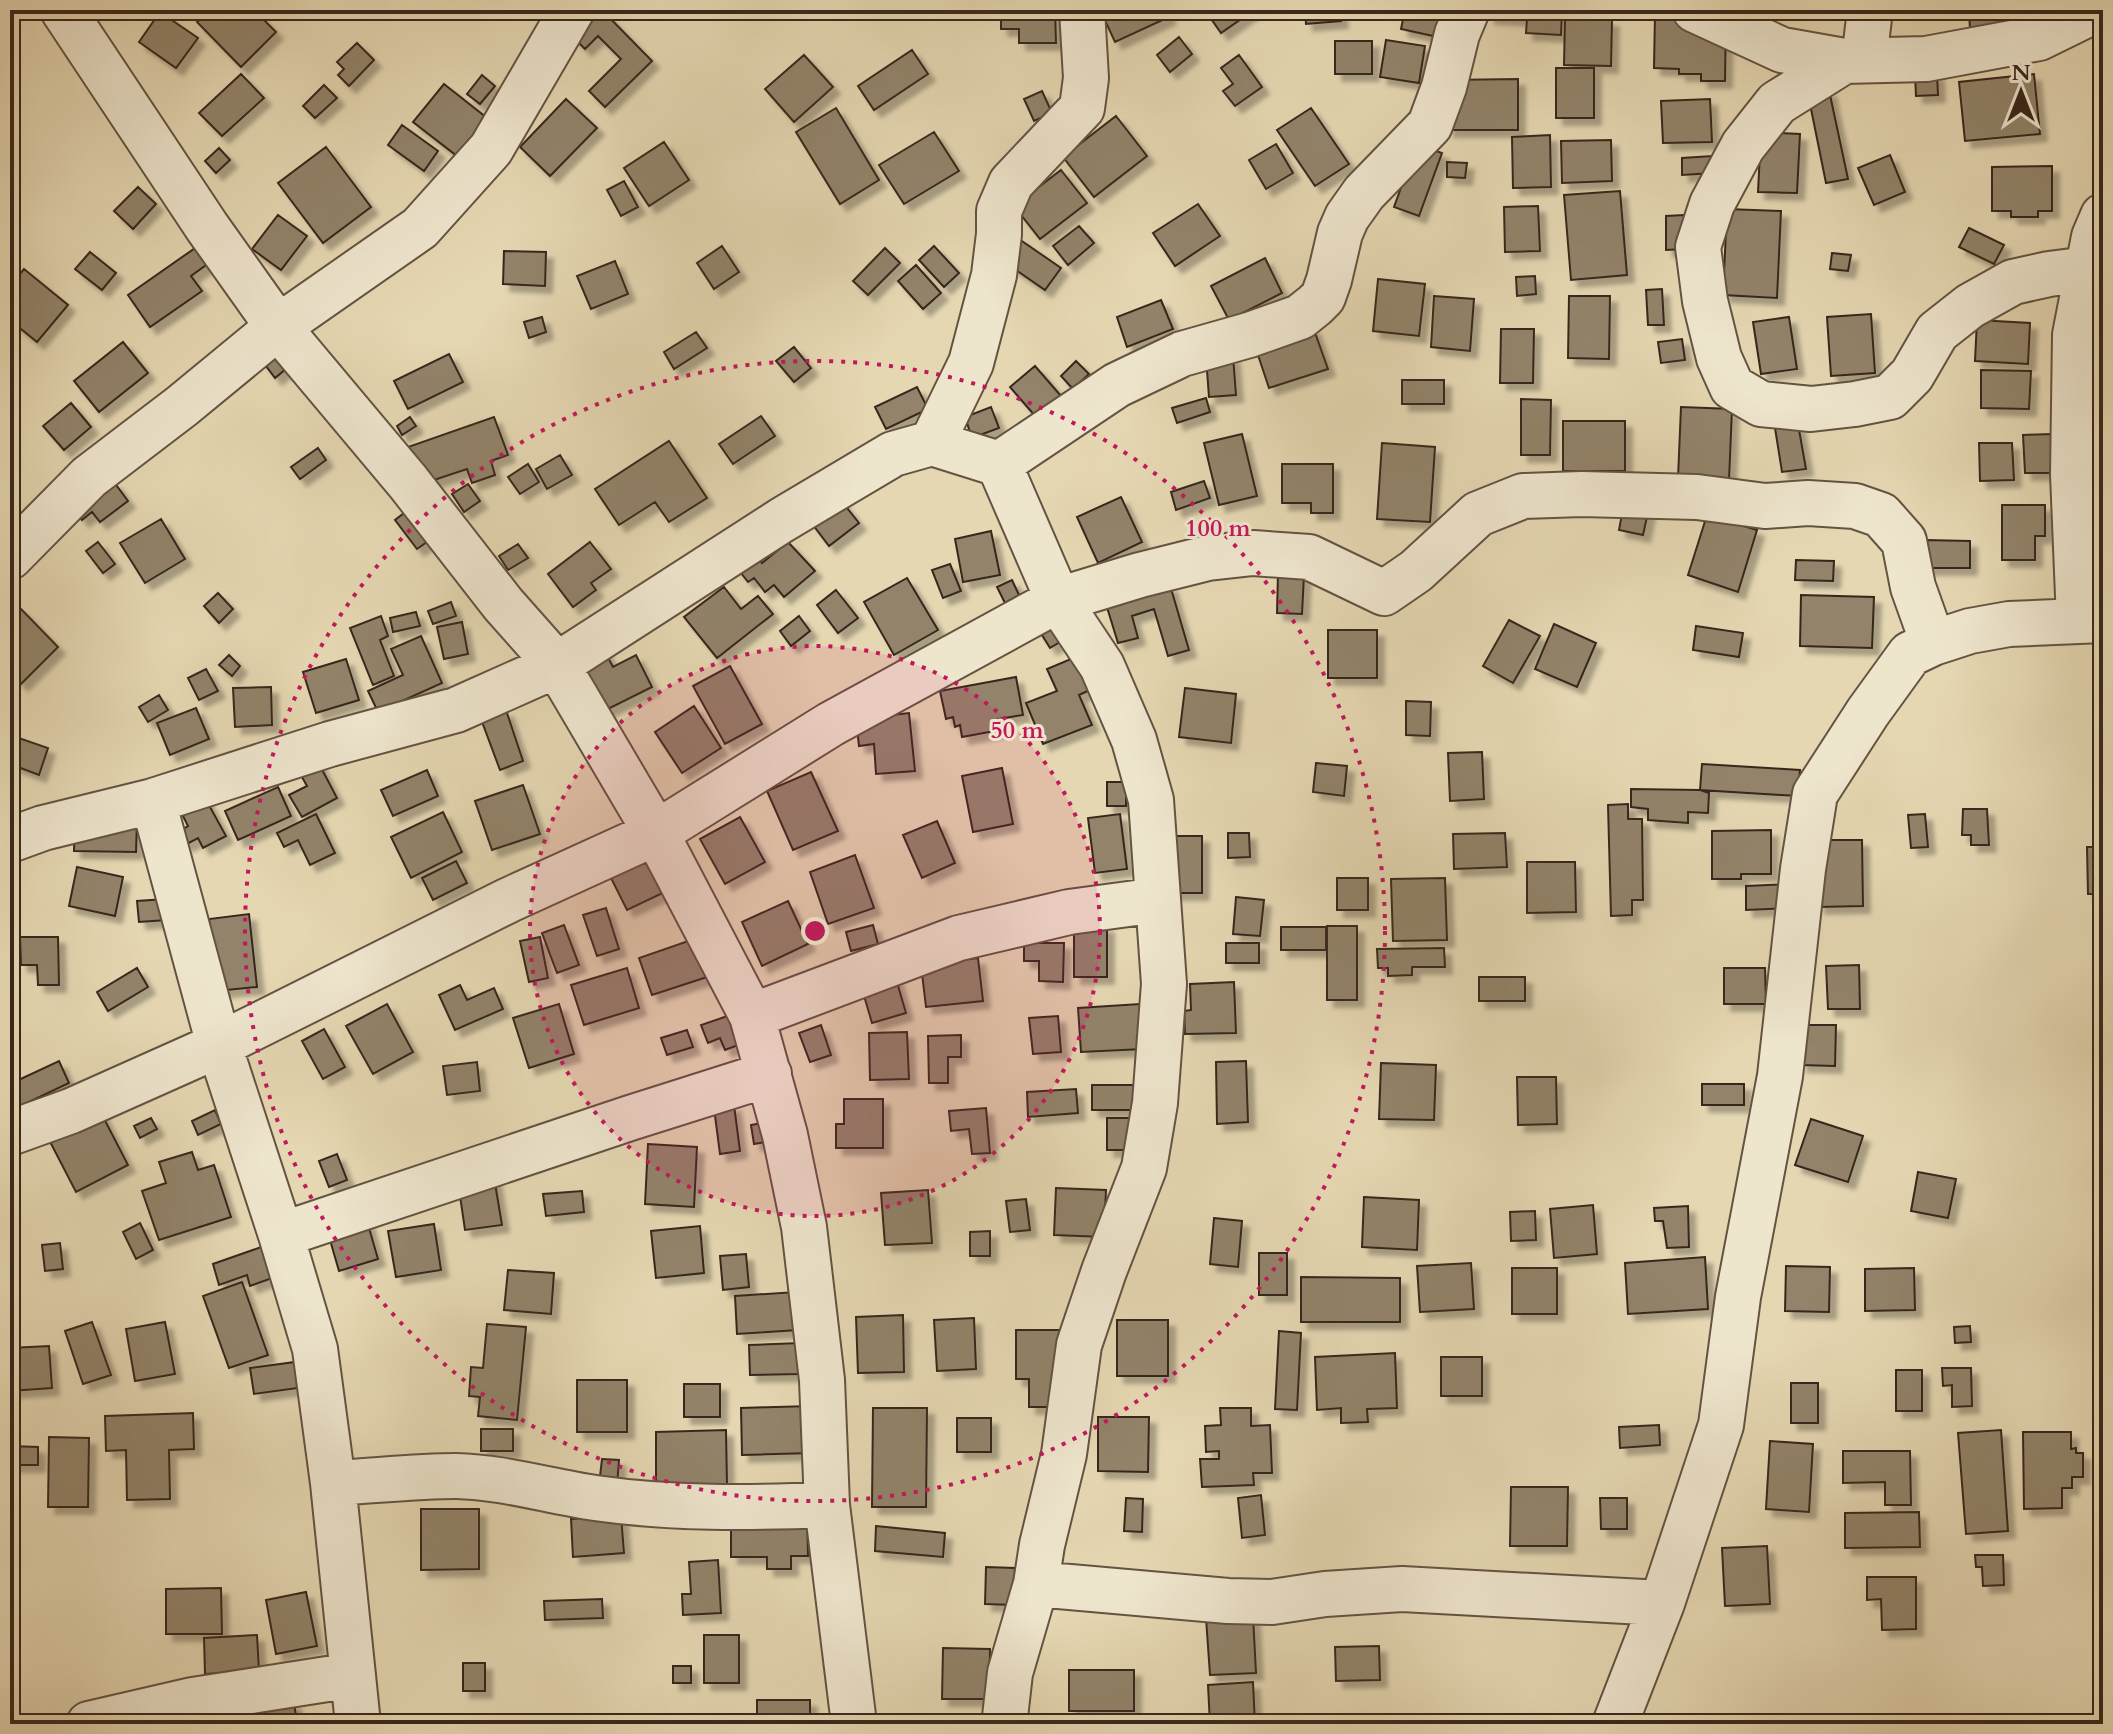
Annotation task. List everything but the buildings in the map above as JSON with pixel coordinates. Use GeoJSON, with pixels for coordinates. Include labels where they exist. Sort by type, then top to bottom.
{"type":"FeatureCollection","features":[{"type":"Feature","properties":{"kind":"street"},"geometry":{"type":"LineString","coordinates":[[63,10],[207,227],[278,327],[408,482],[503,604],[557,665],[656,833],[752,1016],[785,1135],[804,1227],[822,1380],[827,1505],[854,1724]]}},
{"type":"Feature","properties":{"kind":"street"},"geometry":{"type":"LineString","coordinates":[[10,557],[89,477],[278,327],[420,228],[491,149],[572,10]]}},
{"type":"Feature","properties":{"kind":"street"},"geometry":{"type":"LineString","coordinates":[[932,443],[971,363],[994,275],[999,211],[1011,183],[1082,108],[1086,78],[1082,10]]}},
{"type":"Feature","properties":{"kind":"street"},"geometry":{"type":"LineString","coordinates":[[999,464],[1117,385],[1182,354],[1300,317],[1315,305],[1323,297],[1347,217],[1364,193],[1430,125],[1467,10]]}},
{"type":"Feature","properties":{"kind":"street"},"geometry":{"type":"LineString","coordinates":[[1695,10],[1782,50],[1854,61],[1926,59],[2039,38],[2096,10]]}},
{"type":"Feature","properties":{"kind":"street"},"geometry":{"type":"LineString","coordinates":[[1870,10],[1854,61],[1777,103],[1743,146],[1712,204],[1698,247],[1705,301],[1719,358],[1732,387],[1761,404],[1811,409],[1890,397],[1912,375],[1937,332],[1970,306],[2013,282],[2088,269]]}},
{"type":"Feature","properties":{"kind":"street"},"geometry":{"type":"LineString","coordinates":[[1615,1724],[1662,1603],[1721,1425],[1738,1297],[1780,1076],[1803,869],[1815,794],[1910,654],[1970,631],[2009,624],[2091,620],[2073,474],[2075,335],[2094,237],[2103,216]]}},
{"type":"Feature","properties":{"kind":"street"},"geometry":{"type":"LineString","coordinates":[[10,840],[43,828],[153,801],[330,744],[456,710],[557,665],[782,520],[893,454],[932,443],[999,464],[1058,600],[1102,666],[1134,740],[1151,800],[1164,984],[1155,1103],[1144,1168],[1079,1345],[1064,1454],[1036,1584],[1010,1673],[1006,1724]]}},
{"type":"Feature","properties":{"kind":"street"},"geometry":{"type":"LineString","coordinates":[[10,1133],[71,1111],[219,1045],[509,900],[656,833],[831,724],[1058,600],[1140,575],[1208,558],[1253,553],[1309,557],[1384,593],[1416,571],[1478,514],[1523,496],[1697,497],[1765,506],[1808,503],[1855,506],[1881,515],[1904,541],[1913,587],[1933,643]]}},
{"type":"Feature","properties":{"kind":"street"},"geometry":{"type":"LineString","coordinates":[[153,801],[219,1045],[315,1349],[333,1483],[358,1724]]}},
{"type":"Feature","properties":{"kind":"street"},"geometry":{"type":"LineString","coordinates":[[752,1016],[959,938],[1069,912],[1158,900]]}},
{"type":"Feature","properties":{"kind":"street"},"geometry":{"type":"LineString","coordinates":[[281,1235],[769,1074]]}},
{"type":"Feature","properties":{"kind":"street"},"geometry":{"type":"LineString","coordinates":[[333,1483],[457,1476],[517,1483],[594,1498],[664,1505],[757,1508],[827,1505]]}},
{"type":"Feature","properties":{"kind":"street"},"geometry":{"type":"LineString","coordinates":[[1036,1584],[1228,1601],[1272,1602],[1325,1594],[1402,1589],[1662,1603]]}},
{"type":"Feature","properties":{"kind":"street"},"geometry":{"type":"LineString","coordinates":[[89,1724],[193,1700],[353,1675]]}}]}
